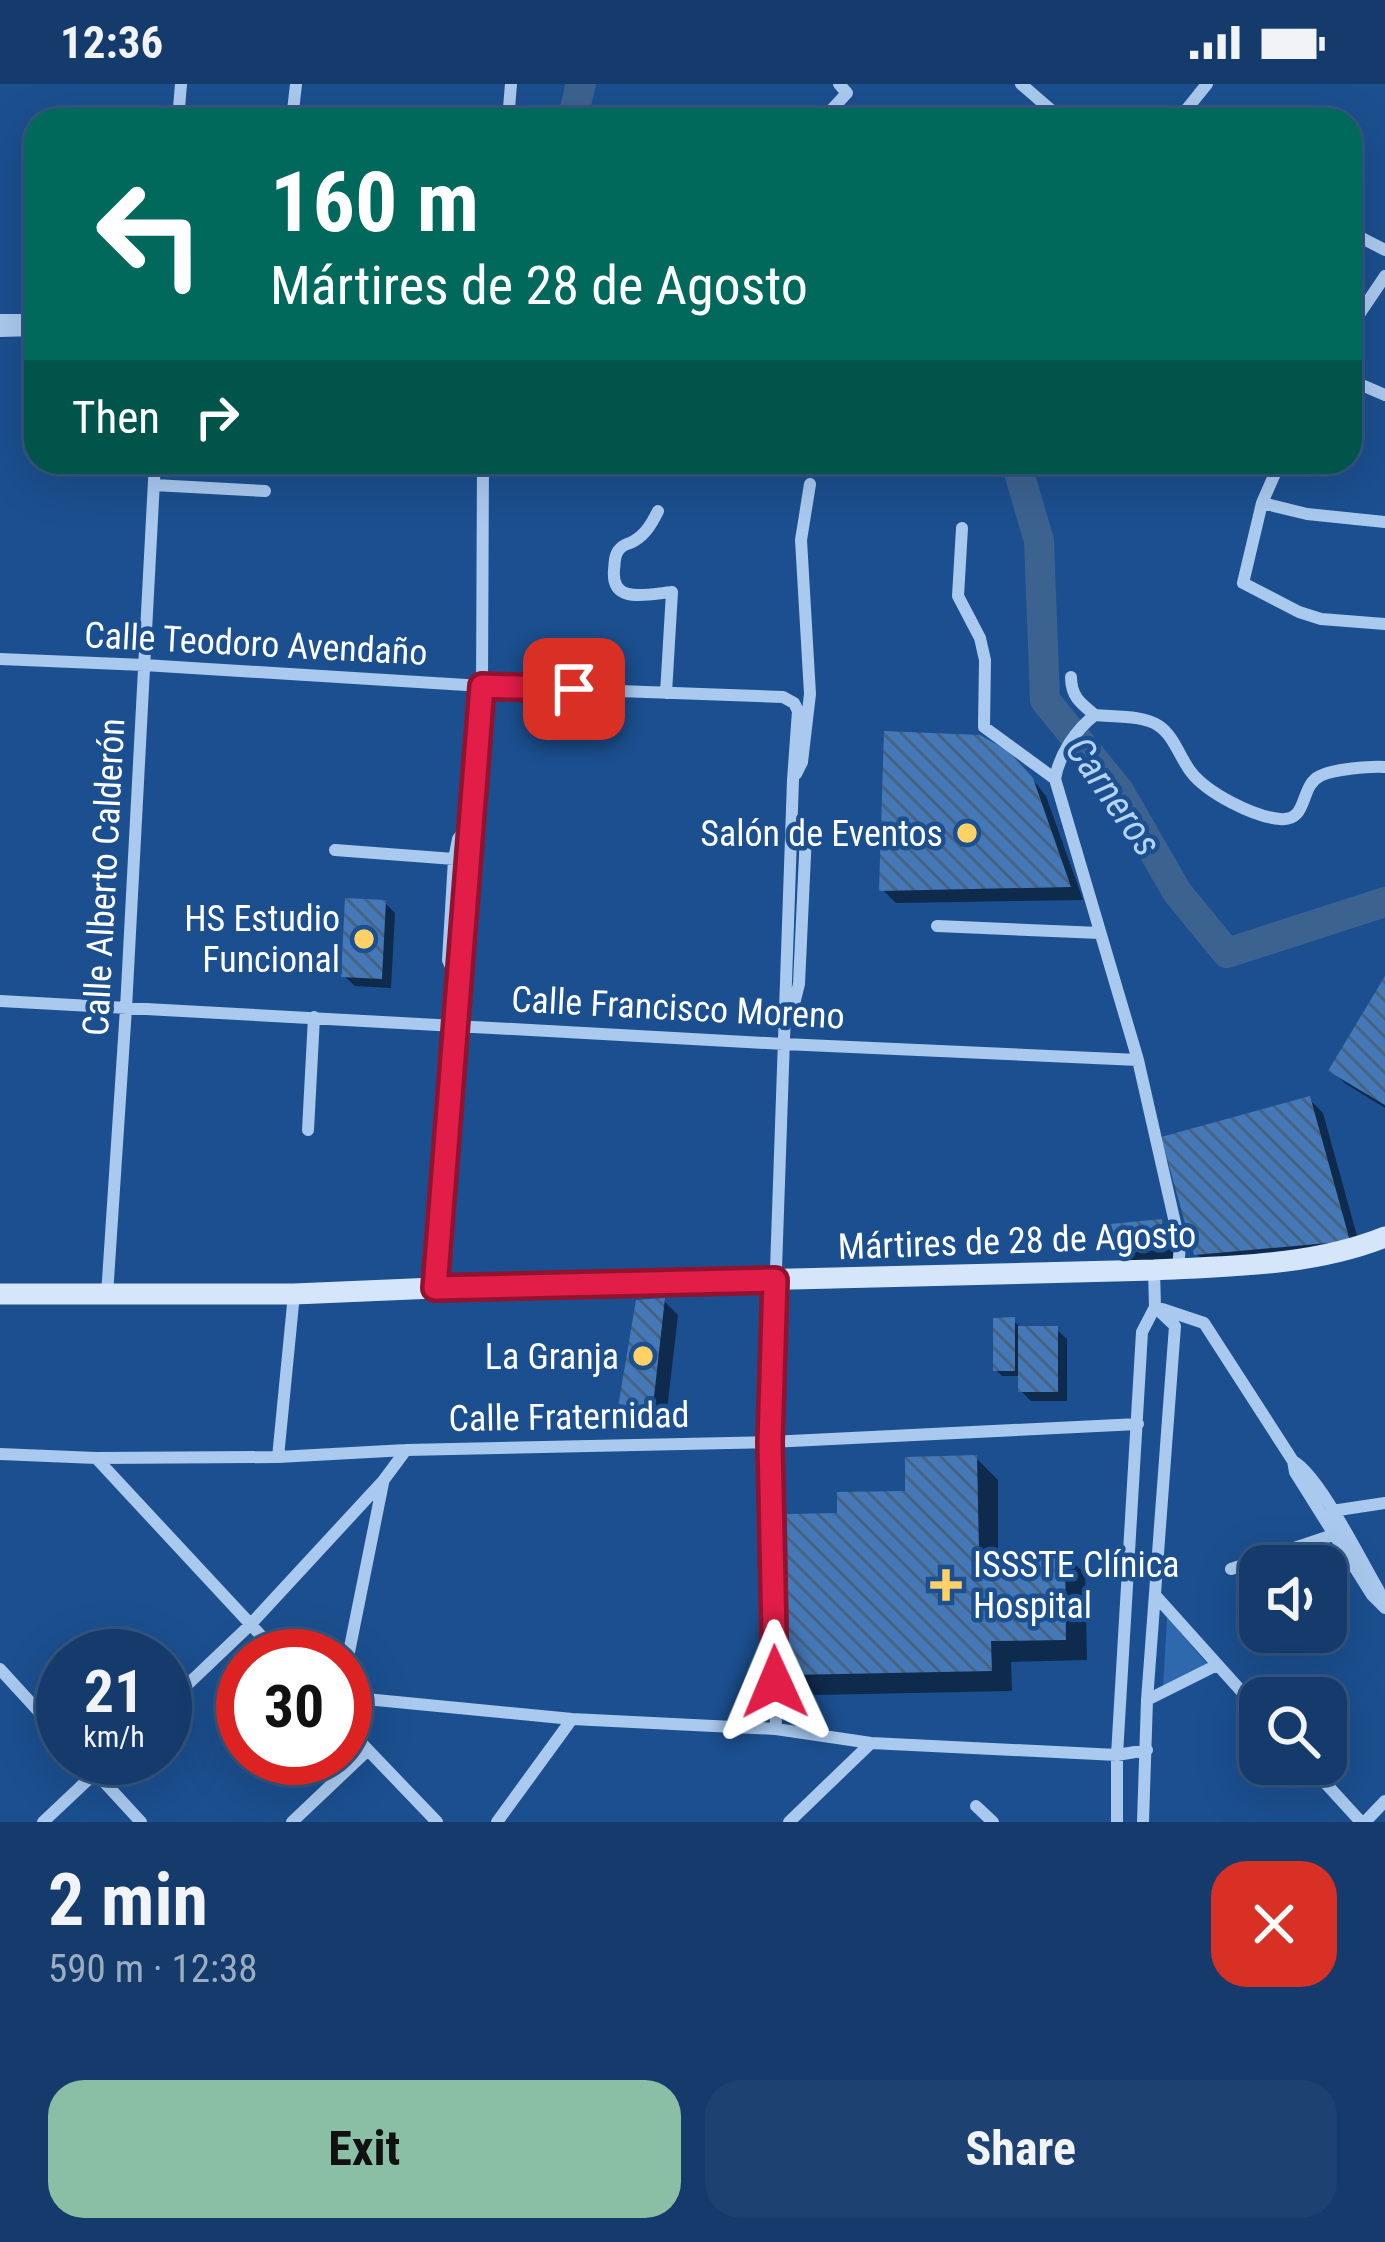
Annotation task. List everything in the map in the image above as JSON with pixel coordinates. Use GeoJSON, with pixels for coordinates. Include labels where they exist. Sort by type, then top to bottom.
{"type":"FeatureCollection","features":[{"type":"Feature","properties":{"kind":"main road","name":"Mártires de 28 de Agosto"},"geometry":{"type":"LineString","coordinates":[[0,1294],[294,1294],[1154,1270],[1262,1264],[1385,1238]]}},
{"type":"Feature","properties":{"kind":"street"},"geometry":{"type":"LineString","coordinates":[[1021,84],[1049,108]]}},
{"type":"Feature","properties":{"kind":"street"},"geometry":{"type":"LineString","coordinates":[[1188,108],[1208,84]]}},
{"type":"Feature","properties":{"kind":"street"},"geometry":{"type":"LineString","coordinates":[[1362,310],[1385,276]]}},
{"type":"Feature","properties":{"kind":"street","name":"Calle Alberto Calderón"},"geometry":{"type":"LineString","coordinates":[[106,1295],[154,474]]}},
{"type":"Feature","properties":{"kind":"street"},"geometry":{"type":"LineString","coordinates":[[435,1288],[482,686],[483,474]]}},
{"type":"Feature","properties":{"kind":"street"},"geometry":{"type":"LineString","coordinates":[[1275,474],[1262,503],[1243,584],[1322,619],[1385,624]]}},
{"type":"Feature","properties":{"kind":"street"},"geometry":{"type":"LineString","coordinates":[[776,1729],[770,1442],[793,780],[802,763],[810,694],[801,540],[810,484]]}},
{"type":"Feature","properties":{"kind":"street"},"geometry":{"type":"LineString","coordinates":[[154,485],[265,491]]}},
{"type":"Feature","properties":{"kind":"street"},"geometry":{"type":"LineString","coordinates":[[1262,503],[1307,514],[1385,522]]}},
{"type":"Feature","properties":{"kind":"street"},"geometry":{"type":"LineString","coordinates":[[658,511],[650,527],[615,555],[613,582],[628,595],[672,592],[667,693]]}},
{"type":"Feature","properties":{"kind":"street"},"geometry":{"type":"LineString","coordinates":[[962,528],[958,596],[980,638],[985,660],[984,727],[1054,778]]}},
{"type":"Feature","properties":{"kind":"street","name":"Calle Teodoro Avendaño"},"geometry":{"type":"LineString","coordinates":[[0,659],[482,686],[783,697],[798,711],[793,780]]}},
{"type":"Feature","properties":{"kind":"street"},"geometry":{"type":"LineString","coordinates":[[1071,677],[1076,700],[1091,718],[1156,724],[1204,785],[1256,814],[1292,819],[1300,813],[1307,788],[1320,776],[1385,767]]}},
{"type":"Feature","properties":{"kind":"street"},"geometry":{"type":"LineString","coordinates":[[1091,718],[1060,759],[1054,778],[1138,1060],[1180,1245],[1178,1269]]}},
{"type":"Feature","properties":{"kind":"street"},"geometry":{"type":"LineString","coordinates":[[457,980],[448,960],[454,859],[458,839],[472,818]]}},
{"type":"Feature","properties":{"kind":"street"},"geometry":{"type":"LineString","coordinates":[[784,1044],[799,984],[806,834]]}},
{"type":"Feature","properties":{"kind":"street"},"geometry":{"type":"LineString","coordinates":[[335,850],[454,859]]}},
{"type":"Feature","properties":{"kind":"street"},"geometry":{"type":"LineString","coordinates":[[937,926],[1100,933]]}},
{"type":"Feature","properties":{"kind":"street","name":"Calle Francisco Moreno"},"geometry":{"type":"LineString","coordinates":[[0,1001],[1138,1060]]}},
{"type":"Feature","properties":{"kind":"street"},"geometry":{"type":"LineString","coordinates":[[308,1130],[314,1017]]}},
{"type":"Feature","properties":{"kind":"street"},"geometry":{"type":"LineString","coordinates":[[1117,1822],[1142,1331],[1155,1307],[1154,1270]]}},
{"type":"Feature","properties":{"kind":"street"},"geometry":{"type":"LineString","coordinates":[[278,1457],[294,1294]]}},
{"type":"Feature","properties":{"kind":"street"},"geometry":{"type":"LineString","coordinates":[[1155,1307],[1204,1323],[1372,1595],[1384,1602]]}},
{"type":"Feature","properties":{"kind":"street"},"geometry":{"type":"LineString","coordinates":[[1143,1822],[1147,1700],[1175,1326],[1155,1307]]}},
{"type":"Feature","properties":{"kind":"street","name":"Calle Fraternidad"},"geometry":{"type":"LineString","coordinates":[[0,1454],[278,1457],[770,1442],[1138,1424]]}},
{"type":"Feature","properties":{"kind":"street"},"geometry":{"type":"LineString","coordinates":[[192,1680],[250,1624],[406,1450]]}},
{"type":"Feature","properties":{"kind":"street"},"geometry":{"type":"LineString","coordinates":[[95,1458],[255,1629]]}},
{"type":"Feature","properties":{"kind":"street"},"geometry":{"type":"LineString","coordinates":[[1293,1461],[1304,1467],[1384,1602]]}},
{"type":"Feature","properties":{"kind":"street"},"geometry":{"type":"LineString","coordinates":[[354,1629],[383,1481]]}},
{"type":"Feature","properties":{"kind":"street"},"geometry":{"type":"LineString","coordinates":[[1332,1511],[1385,1503]]}},
{"type":"Feature","properties":{"kind":"street"},"geometry":{"type":"LineString","coordinates":[[1231,1569],[1334,1535]]}},
{"type":"Feature","properties":{"kind":"street"},"geometry":{"type":"LineString","coordinates":[[1155,1595],[1239,1689]]}},
{"type":"Feature","properties":{"kind":"street"},"geometry":{"type":"LineString","coordinates":[[1147,1700],[1217,1665]]}},
{"type":"Feature","properties":{"kind":"street"},"geometry":{"type":"LineString","coordinates":[[0,1669],[36,1708]]}},
{"type":"Feature","properties":{"kind":"street"},"geometry":{"type":"LineString","coordinates":[[372,1700],[572,1719],[776,1729],[871,1742],[1118,1755],[1147,1750]]}},
{"type":"Feature","properties":{"kind":"street"},"geometry":{"type":"LineString","coordinates":[[497,1822],[572,1719]]}},
{"type":"Feature","properties":{"kind":"street"},"geometry":{"type":"LineString","coordinates":[[789,1822],[871,1742]]}},
{"type":"Feature","properties":{"kind":"street"},"geometry":{"type":"LineString","coordinates":[[372,1754],[437,1822]]}},
{"type":"Feature","properties":{"kind":"street"},"geometry":{"type":"LineString","coordinates":[[43,1822],[82,1785]]}},
{"type":"Feature","properties":{"kind":"street"},"geometry":{"type":"LineString","coordinates":[[106,1785],[141,1822]]}},
{"type":"Feature","properties":{"kind":"street"},"geometry":{"type":"LineString","coordinates":[[292,1822],[331,1785]]}},
{"type":"Feature","properties":{"kind":"street"},"geometry":{"type":"LineString","coordinates":[[1328,1785],[1363,1822],[1385,1801]]}},
{"type":"Feature","properties":{"kind":"street"},"geometry":{"type":"LineString","coordinates":[[976,1806],[993,1822]]}},
{"type":"Feature","properties":{"kind":"shaded area"},"geometry":{"type":"Polygon","coordinates":[[[1167,1617],[1214,1672],[1163,1689],[1167,1617]]]}},
{"type":"Feature","properties":{"kind":"building","name":"Salón de Eventos"},"geometry":{"type":"Polygon","coordinates":[[[884,731],[980,735],[1010,752],[1033,778],[1071,887],[879,891],[884,731]]]}},
{"type":"Feature","properties":{"kind":"building","name":"HS Estudio Funcional"},"geometry":{"type":"Polygon","coordinates":[[[345,898],[386,900],[382,979],[341,977],[345,898]]]}},
{"type":"Feature","properties":{"kind":"building"},"geometry":{"type":"Polygon","coordinates":[[[1385,976],[1385,1105],[1328,1071],[1385,976]]]}},
{"type":"Feature","properties":{"kind":"building"},"geometry":{"type":"Polygon","coordinates":[[[1310,1096],[1350,1241],[1194,1255],[1161,1137],[1310,1096]]]}},
{"type":"Feature","properties":{"kind":"building"},"geometry":{"type":"Polygon","coordinates":[[[1162,1219],[1165,1249],[1112,1254],[1110,1224],[1162,1219]]]}},
{"type":"Feature","properties":{"kind":"building","name":"La Granja"},"geometry":{"type":"Polygon","coordinates":[[[665,1298],[652,1415],[617,1413],[636,1300],[665,1298]]]}},
{"type":"Feature","properties":{"kind":"building"},"geometry":{"type":"Polygon","coordinates":[[[1015,1317],[1015,1371],[993,1371],[993,1318],[1015,1317]]]}},
{"type":"Feature","properties":{"kind":"building"},"geometry":{"type":"Polygon","coordinates":[[[1018,1326],[1058,1326],[1058,1392],[1018,1392],[1018,1326]]]}},
{"type":"Feature","properties":{"kind":"building"},"geometry":{"type":"Polygon","coordinates":[[[977,1455],[979,1551],[1065,1550],[1066,1640],[991,1641],[992,1671],[789,1675],[787,1514],[837,1513],[837,1492],[905,1491],[905,1457],[977,1455]]]}},
{"type":"Feature","properties":{"kind":"waterway","name":"Carneros"},"geometry":{"type":"LineString","coordinates":[[575,108],[581,84]]}},
{"type":"Feature","properties":{"kind":"waterway","name":"Carneros"},"geometry":{"type":"LineString","coordinates":[[1019,474],[1039,541],[1045,700],[1119,791],[1177,892],[1227,953],[1385,902]]}},
{"type":"Feature","properties":{"kind":"place","name":"Salón de Eventos"},"geometry":{"type":"Point","coordinates":[967,833]}},
{"type":"Feature","properties":{"kind":"place","name":"HS Estudio Funcional"},"geometry":{"type":"Point","coordinates":[364,939]}},
{"type":"Feature","properties":{"kind":"place","name":"La Granja"},"geometry":{"type":"Point","coordinates":[643,1356]}},
{"type":"Feature","properties":{"kind":"place","name":"ISSSTE Clínica Hospital"},"geometry":{"type":"Point","coordinates":[946,1585]}},
{"type":"Feature","properties":{"kind":"route"},"geometry":{"type":"LineString","coordinates":[[574,689],[482,686],[435,1288],[775,1280],[770,1442],[775,1682]]}}]}
